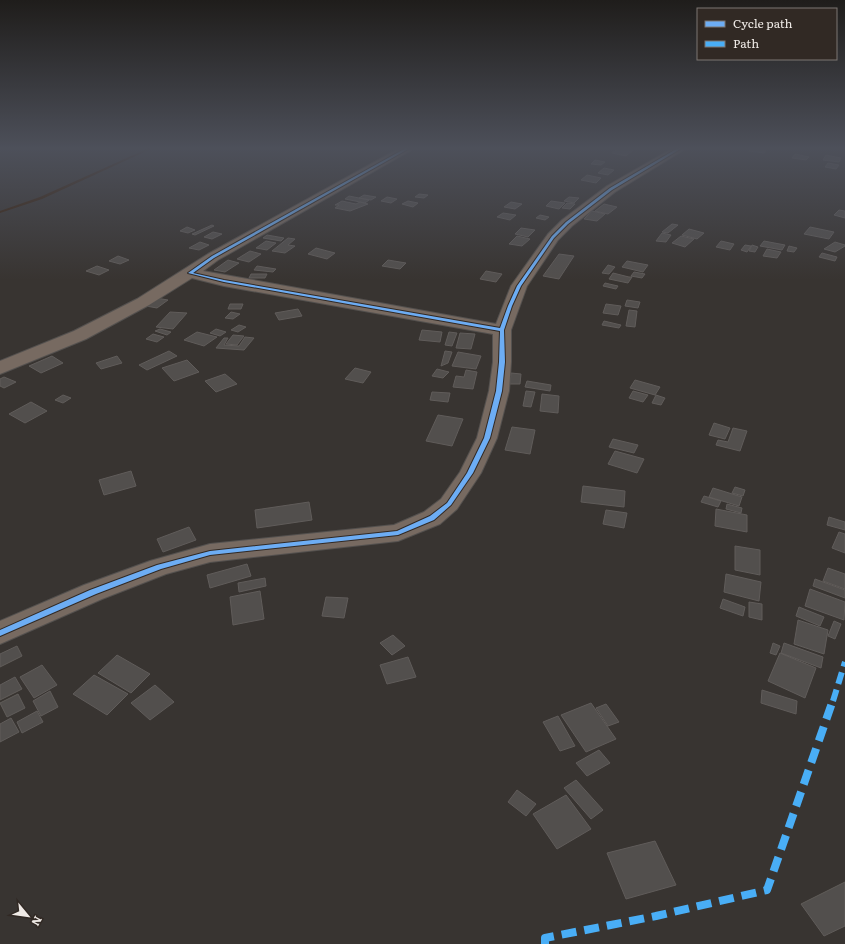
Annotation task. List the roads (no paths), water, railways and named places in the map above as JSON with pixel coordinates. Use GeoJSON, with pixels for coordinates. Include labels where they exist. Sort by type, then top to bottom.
{"type":"FeatureCollection","features":[{"type":"Feature","properties":{"kind":"street"},"geometry":{"type":"LineString","coordinates":[[0,368],[80,335],[143,302],[214,257],[330,192]]}},
{"type":"Feature","properties":{"kind":"street"},"geometry":{"type":"LineString","coordinates":[[0,633],[93,592],[158,567],[210,553],[398,533],[432,518],[449,504],[470,473],[487,438],[499,391],[502,362],[502,330],[519,286],[553,237],[567,223],[608,192]]}},
{"type":"Feature","properties":{"kind":"street"},"geometry":{"type":"LineString","coordinates":[[190,273],[224,281],[502,330]]}},
{"type":"Feature","properties":{"kind":"waterway"},"geometry":{"type":"LineString","coordinates":[[0,212],[54,192]]}}]}
